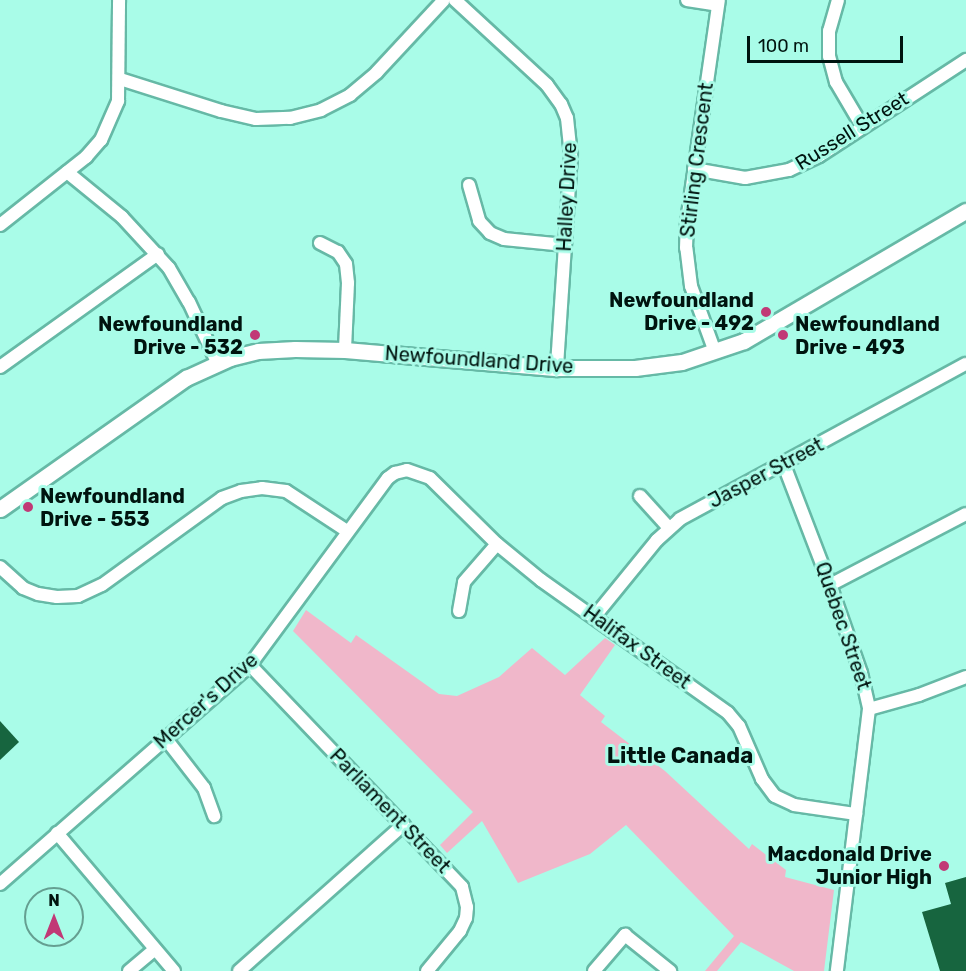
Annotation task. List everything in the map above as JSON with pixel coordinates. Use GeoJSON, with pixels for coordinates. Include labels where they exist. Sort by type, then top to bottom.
{"type":"FeatureCollection","features":[{"type":"Feature","properties":{"kind":"street"},"geometry":{"type":"LineString","coordinates":[[0,225],[67,172],[101,140],[118,101],[119,0]]}},
{"type":"Feature","properties":{"kind":"street"},"geometry":{"type":"LineString","coordinates":[[120,79],[247,117],[290,118],[321,110],[350,95],[377,72],[444,0]]}},
{"type":"Feature","properties":{"kind":"street","name":"Halley Drive"},"geometry":{"type":"LineString","coordinates":[[455,0],[547,85],[561,104],[571,133],[557,368]]}},
{"type":"Feature","properties":{"kind":"street"},"geometry":{"type":"LineString","coordinates":[[687,0],[718,2]]}},
{"type":"Feature","properties":{"kind":"street"},"geometry":{"type":"LineString","coordinates":[[838,0],[829,31],[829,56],[836,82],[862,126]]}},
{"type":"Feature","properties":{"kind":"street","name":"Stirling Crescent"},"geometry":{"type":"LineString","coordinates":[[715,352],[691,286],[687,268],[687,222],[718,2]]}},
{"type":"Feature","properties":{"kind":"street","name":"Russell Street"},"geometry":{"type":"LineString","coordinates":[[694,170],[745,178],[777,173],[819,156],[966,60]]}},
{"type":"Feature","properties":{"kind":"street"},"geometry":{"type":"LineString","coordinates":[[67,172],[122,217],[158,254],[180,284],[217,362]]}},
{"type":"Feature","properties":{"kind":"street"},"geometry":{"type":"LineString","coordinates":[[469,185],[479,221],[490,233],[504,239],[565,245]]}},
{"type":"Feature","properties":{"kind":"street","name":"Newfoundland Drive"},"geometry":{"type":"LineString","coordinates":[[0,509],[186,378],[217,362],[272,349],[345,350],[557,368],[635,368],[682,362],[744,341],[964,215]]}},
{"type":"Feature","properties":{"kind":"street"},"geometry":{"type":"LineString","coordinates":[[320,243],[338,252],[346,264],[348,283],[345,350]]}},
{"type":"Feature","properties":{"kind":"street"},"geometry":{"type":"LineString","coordinates":[[0,367],[158,254]]}},
{"type":"Feature","properties":{"kind":"street","name":"Jasper Street"},"geometry":{"type":"LineString","coordinates":[[595,616],[669,528],[721,496],[784,465],[966,364]]}},
{"type":"Feature","properties":{"kind":"street","name":"Quebec Street"},"geometry":{"type":"LineString","coordinates":[[784,465],[831,585],[861,673],[869,709],[837,971]]}},
{"type":"Feature","properties":{"kind":"street","name":"Mercer's Drive"},"geometry":{"type":"LineString","coordinates":[[0,884],[250,665],[388,478],[395,473],[407,470]]}},
{"type":"Feature","properties":{"kind":"street","name":"Halifax Street"},"geometry":{"type":"LineString","coordinates":[[407,470],[430,478],[497,544],[541,580],[595,616],[728,713],[739,726],[762,779],[775,796],[794,805],[856,814]]}},
{"type":"Feature","properties":{"kind":"street"},"geometry":{"type":"LineString","coordinates":[[0,567],[23,588],[38,594],[57,597],[78,596],[102,585],[222,498],[241,491],[262,488],[286,491],[347,531]]}},
{"type":"Feature","properties":{"kind":"street"},"geometry":{"type":"LineString","coordinates":[[640,496],[669,528]]}},
{"type":"Feature","properties":{"kind":"street"},"geometry":{"type":"LineString","coordinates":[[831,585],[966,514]]}},
{"type":"Feature","properties":{"kind":"street"},"geometry":{"type":"LineString","coordinates":[[459,611],[465,582],[497,544]]}},
{"type":"Feature","properties":{"kind":"street","name":"Parliament Street"},"geometry":{"type":"LineString","coordinates":[[250,665],[462,887],[467,907],[460,931],[427,971]]}},
{"type":"Feature","properties":{"kind":"street"},"geometry":{"type":"LineString","coordinates":[[869,709],[919,695],[966,677]]}},
{"type":"Feature","properties":{"kind":"street"},"geometry":{"type":"LineString","coordinates":[[166,739],[204,788],[214,816]]}},
{"type":"Feature","properties":{"kind":"street"},"geometry":{"type":"LineString","coordinates":[[239,971],[403,825]]}},
{"type":"Feature","properties":{"kind":"street"},"geometry":{"type":"LineString","coordinates":[[57,833],[174,971]]}},
{"type":"Feature","properties":{"kind":"street"},"geometry":{"type":"LineString","coordinates":[[594,971],[625,935],[670,971]]}},
{"type":"Feature","properties":{"kind":"street"},"geometry":{"type":"LineString","coordinates":[[129,971],[155,950]]}},
{"type":"Feature","properties":{"kind":"shaded area"},"geometry":{"type":"Polygon","coordinates":[[[306,610],[351,643],[356,635],[439,694],[457,696],[499,677],[532,648],[565,675],[605,638],[615,645],[580,695],[605,716],[601,722],[665,771],[749,849],[752,844],[786,870],[785,877],[834,890],[824,971],[794,971],[741,942],[717,971],[705,971],[734,936],[626,825],[590,854],[518,883],[482,821],[447,853],[440,845],[473,812],[293,631],[306,610]]]}},
{"type":"Feature","properties":{"kind":"building"},"geometry":{"type":"Polygon","coordinates":[[[0,721],[19,742],[0,760],[0,721]]]}},
{"type":"Feature","properties":{"kind":"building"},"geometry":{"type":"Polygon","coordinates":[[[966,877],[966,971],[940,971],[922,912],[951,904],[945,883],[966,877]]]}},
{"type":"Feature","properties":{"kind":"place","name":"Newfoundland Drive - 492"},"geometry":{"type":"Point","coordinates":[766,312]}},
{"type":"Feature","properties":{"kind":"place","name":"Newfoundland Drive - 532"},"geometry":{"type":"Point","coordinates":[255,335]}},
{"type":"Feature","properties":{"kind":"place","name":"Newfoundland Drive - 493"},"geometry":{"type":"Point","coordinates":[783,335]}},
{"type":"Feature","properties":{"kind":"place","name":"Newfoundland Drive - 553"},"geometry":{"type":"Point","coordinates":[28,507]}},
{"type":"Feature","properties":{"kind":"place","name":"Macdonald Drive Junior High"},"geometry":{"type":"Point","coordinates":[944,866]}},
{"type":"Feature","properties":{"kind":"district","name":"Little Canada"},"geometry":{"type":"Point","coordinates":[680,756]}}]}
